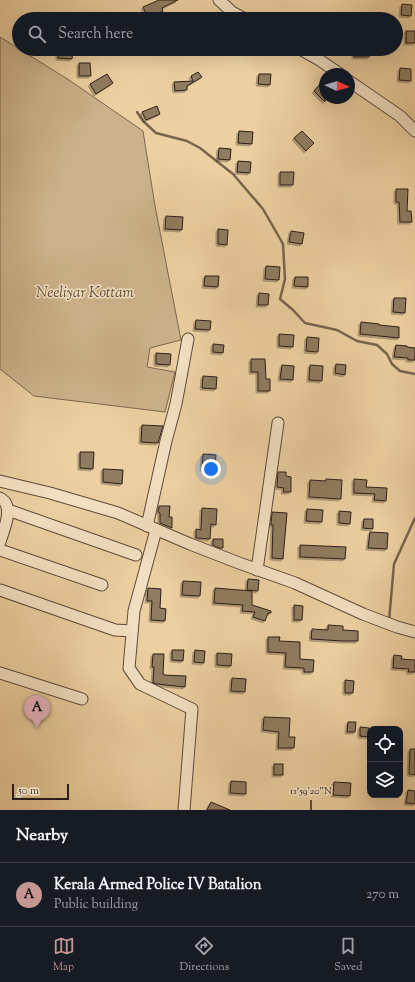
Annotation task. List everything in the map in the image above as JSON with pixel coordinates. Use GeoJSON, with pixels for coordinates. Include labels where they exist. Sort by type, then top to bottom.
{"type":"FeatureCollection","features":[{"type":"Feature","properties":{"kind":"street"},"geometry":{"type":"LineString","coordinates":[[219,0],[232,12]]}},
{"type":"Feature","properties":{"kind":"street"},"geometry":{"type":"LineString","coordinates":[[313,56],[331,68]]}},
{"type":"Feature","properties":{"kind":"street"},"geometry":{"type":"LineString","coordinates":[[355,84],[400,116],[415,131]]}},
{"type":"Feature","properties":{"kind":"street"},"geometry":{"type":"LineString","coordinates":[[184,810],[192,709],[140,684],[129,668],[134,611],[152,528],[166,441],[176,404],[188,339]]}},
{"type":"Feature","properties":{"kind":"street"},"geometry":{"type":"LineString","coordinates":[[257,570],[278,424]]}},
{"type":"Feature","properties":{"kind":"street"},"geometry":{"type":"LineString","coordinates":[[0,480],[118,513],[190,544],[295,583],[363,614],[415,632]]}},
{"type":"Feature","properties":{"kind":"street"},"geometry":{"type":"LineString","coordinates":[[0,498],[5,503],[8,510],[0,542]]}},
{"type":"Feature","properties":{"kind":"street"},"geometry":{"type":"LineString","coordinates":[[8,510],[136,555]]}},
{"type":"Feature","properties":{"kind":"street"},"geometry":{"type":"LineString","coordinates":[[0,550],[102,585]]}},
{"type":"Feature","properties":{"kind":"street"},"geometry":{"type":"LineString","coordinates":[[0,590],[115,630],[132,632]]}},
{"type":"Feature","properties":{"kind":"street"},"geometry":{"type":"LineString","coordinates":[[0,673],[82,699]]}},
{"type":"Feature","properties":{"kind":"green space","name":"Neeliyar Kottam"},"geometry":{"type":"Polygon","coordinates":[[[0,37],[12,44],[12,56],[30,56],[69,80],[143,131],[155,206],[181,340],[150,348],[147,367],[175,372],[165,412],[34,396],[0,369],[0,37]]]}},
{"type":"Feature","properties":{"kind":"building"},"geometry":{"type":"Polygon","coordinates":[[[159,0],[178,0],[162,8],[163,11],[161,12],[145,12],[143,7],[159,0]]]}},
{"type":"Feature","properties":{"kind":"building"},"geometry":{"type":"Polygon","coordinates":[[[402,4],[412,5],[411,16],[403,15],[403,12],[401,12],[402,4]]]}},
{"type":"Feature","properties":{"kind":"building"},"geometry":{"type":"Polygon","coordinates":[[[406,31],[415,31],[415,43],[406,43],[406,31]]]}},
{"type":"Feature","properties":{"kind":"building"},"geometry":{"type":"Polygon","coordinates":[[[58,56],[72,56],[72,59],[58,58],[58,56]]]}},
{"type":"Feature","properties":{"kind":"building"},"geometry":{"type":"Polygon","coordinates":[[[354,56],[369,56],[369,57],[354,56]]]}},
{"type":"Feature","properties":{"kind":"building"},"geometry":{"type":"Polygon","coordinates":[[[79,63],[90,63],[91,76],[79,76],[79,63]]]}},
{"type":"Feature","properties":{"kind":"building"},"geometry":{"type":"Polygon","coordinates":[[[400,68],[411,69],[411,81],[399,80],[400,68]]]}},
{"type":"Feature","properties":{"kind":"building"},"geometry":{"type":"Polygon","coordinates":[[[198,72],[202,77],[187,86],[187,90],[175,91],[174,82],[193,81],[191,76],[198,72]]]}},
{"type":"Feature","properties":{"kind":"building"},"geometry":{"type":"Polygon","coordinates":[[[107,74],[113,83],[96,94],[90,84],[107,74]]]}},
{"type":"Feature","properties":{"kind":"building"},"geometry":{"type":"Polygon","coordinates":[[[259,74],[271,74],[270,85],[258,84],[259,74]]]}},
{"type":"Feature","properties":{"kind":"building"},"geometry":{"type":"Polygon","coordinates":[[[319,85],[319,96],[314,91],[319,85]]]}},
{"type":"Feature","properties":{"kind":"building"},"geometry":{"type":"Polygon","coordinates":[[[157,106],[160,114],[146,120],[142,112],[157,106]]]}},
{"type":"Feature","properties":{"kind":"building"},"geometry":{"type":"Polygon","coordinates":[[[239,131],[253,132],[252,144],[238,143],[239,131]]]}},
{"type":"Feature","properties":{"kind":"building"},"geometry":{"type":"Polygon","coordinates":[[[302,131],[314,143],[306,151],[294,138],[302,131]]]}},
{"type":"Feature","properties":{"kind":"building"},"geometry":{"type":"Polygon","coordinates":[[[219,148],[231,149],[230,160],[218,159],[219,148]]]}},
{"type":"Feature","properties":{"kind":"building"},"geometry":{"type":"Polygon","coordinates":[[[238,161],[251,162],[250,173],[237,172],[238,161]]]}},
{"type":"Feature","properties":{"kind":"building"},"geometry":{"type":"Polygon","coordinates":[[[280,172],[294,172],[293,185],[280,185],[280,172]]]}},
{"type":"Feature","properties":{"kind":"building"},"geometry":{"type":"Polygon","coordinates":[[[396,189],[408,189],[407,211],[411,211],[412,222],[400,222],[399,202],[396,202],[396,189]]]}},
{"type":"Feature","properties":{"kind":"building"},"geometry":{"type":"Polygon","coordinates":[[[166,216],[183,217],[182,230],[165,229],[166,216]]]}},
{"type":"Feature","properties":{"kind":"building"},"geometry":{"type":"Polygon","coordinates":[[[218,229],[228,230],[227,245],[218,244],[218,229]]]}},
{"type":"Feature","properties":{"kind":"building"},"geometry":{"type":"Polygon","coordinates":[[[291,231],[304,233],[302,244],[289,242],[291,231]]]}},
{"type":"Feature","properties":{"kind":"building"},"geometry":{"type":"Polygon","coordinates":[[[266,266],[280,267],[279,280],[265,279],[266,266]]]}},
{"type":"Feature","properties":{"kind":"building"},"geometry":{"type":"Polygon","coordinates":[[[205,276],[219,276],[218,287],[204,286],[205,276]]]}},
{"type":"Feature","properties":{"kind":"building"},"geometry":{"type":"Polygon","coordinates":[[[295,277],[308,277],[308,287],[294,286],[295,277]]]}},
{"type":"Feature","properties":{"kind":"building"},"geometry":{"type":"Polygon","coordinates":[[[259,293],[269,294],[268,305],[258,305],[259,293]]]}},
{"type":"Feature","properties":{"kind":"building"},"geometry":{"type":"Polygon","coordinates":[[[394,298],[406,298],[405,313],[393,312],[394,298]]]}},
{"type":"Feature","properties":{"kind":"building"},"geometry":{"type":"Polygon","coordinates":[[[196,320],[211,321],[210,330],[195,329],[196,320]]]}},
{"type":"Feature","properties":{"kind":"building"},"geometry":{"type":"Polygon","coordinates":[[[361,322],[399,327],[399,338],[360,334],[361,322]]]}},
{"type":"Feature","properties":{"kind":"building"},"geometry":{"type":"Polygon","coordinates":[[[279,334],[294,335],[293,347],[279,346],[279,334]]]}},
{"type":"Feature","properties":{"kind":"building"},"geometry":{"type":"Polygon","coordinates":[[[307,337],[319,338],[318,352],[306,351],[307,337]]]}},
{"type":"Feature","properties":{"kind":"building"},"geometry":{"type":"Polygon","coordinates":[[[213,344],[224,345],[223,353],[213,352],[213,344]]]}},
{"type":"Feature","properties":{"kind":"building"},"geometry":{"type":"Polygon","coordinates":[[[396,345],[415,348],[415,360],[394,357],[396,345]]]}},
{"type":"Feature","properties":{"kind":"building"},"geometry":{"type":"Polygon","coordinates":[[[156,353],[171,354],[170,365],[156,364],[156,353]]]}},
{"type":"Feature","properties":{"kind":"building"},"geometry":{"type":"Polygon","coordinates":[[[251,359],[265,359],[266,379],[270,379],[270,391],[258,391],[258,372],[251,372],[251,359]]]}},
{"type":"Feature","properties":{"kind":"building"},"geometry":{"type":"Polygon","coordinates":[[[336,364],[346,365],[345,375],[335,373],[336,364]]]}},
{"type":"Feature","properties":{"kind":"building"},"geometry":{"type":"Polygon","coordinates":[[[282,365],[294,366],[293,380],[280,379],[282,365]]]}},
{"type":"Feature","properties":{"kind":"building"},"geometry":{"type":"Polygon","coordinates":[[[310,365],[323,366],[322,381],[309,380],[310,365]]]}},
{"type":"Feature","properties":{"kind":"building"},"geometry":{"type":"Polygon","coordinates":[[[203,376],[217,377],[216,389],[202,388],[203,376]]]}},
{"type":"Feature","properties":{"kind":"building"},"geometry":{"type":"Polygon","coordinates":[[[142,425],[163,426],[158,443],[141,442],[142,425]]]}},
{"type":"Feature","properties":{"kind":"building"},"geometry":{"type":"Polygon","coordinates":[[[80,452],[94,452],[93,469],[80,468],[80,452]]]}},
{"type":"Feature","properties":{"kind":"building"},"geometry":{"type":"Polygon","coordinates":[[[203,454],[216,455],[215,470],[202,469],[203,454]]]}},
{"type":"Feature","properties":{"kind":"building"},"geometry":{"type":"Polygon","coordinates":[[[103,469],[123,470],[122,484],[103,482],[103,469]]]}},
{"type":"Feature","properties":{"kind":"building"},"geometry":{"type":"Polygon","coordinates":[[[278,472],[286,472],[286,476],[291,477],[291,492],[283,492],[284,488],[277,487],[278,472]]]}},
{"type":"Feature","properties":{"kind":"building"},"geometry":{"type":"Polygon","coordinates":[[[326,479],[342,480],[341,499],[309,497],[310,480],[326,481],[326,479]]]}},
{"type":"Feature","properties":{"kind":"building"},"geometry":{"type":"Polygon","coordinates":[[[354,479],[367,480],[366,487],[387,488],[386,501],[374,500],[375,494],[354,493],[354,479]]]}},
{"type":"Feature","properties":{"kind":"building"},"geometry":{"type":"Polygon","coordinates":[[[159,506],[170,506],[169,517],[172,517],[172,528],[160,523],[160,513],[158,512],[159,506]]]}},
{"type":"Feature","properties":{"kind":"building"},"geometry":{"type":"Polygon","coordinates":[[[202,508],[217,509],[216,525],[211,524],[210,539],[196,538],[196,529],[201,530],[202,508]]]}},
{"type":"Feature","properties":{"kind":"building"},"geometry":{"type":"Polygon","coordinates":[[[307,509],[323,510],[322,522],[306,521],[307,509]]]}},
{"type":"Feature","properties":{"kind":"building"},"geometry":{"type":"Polygon","coordinates":[[[339,511],[351,512],[350,524],[339,523],[339,511]]]}},
{"type":"Feature","properties":{"kind":"building"},"geometry":{"type":"Polygon","coordinates":[[[272,512],[287,513],[283,559],[272,558],[272,512]]]}},
{"type":"Feature","properties":{"kind":"building"},"geometry":{"type":"Polygon","coordinates":[[[364,519],[373,519],[373,529],[363,528],[364,519]]]}},
{"type":"Feature","properties":{"kind":"building"},"geometry":{"type":"Polygon","coordinates":[[[370,532],[388,533],[387,549],[368,548],[370,532]]]}},
{"type":"Feature","properties":{"kind":"building"},"geometry":{"type":"Polygon","coordinates":[[[213,539],[223,539],[223,548],[213,545],[213,539]]]}},
{"type":"Feature","properties":{"kind":"building"},"geometry":{"type":"Polygon","coordinates":[[[300,545],[346,547],[345,559],[300,557],[300,545]]]}},
{"type":"Feature","properties":{"kind":"building"},"geometry":{"type":"Polygon","coordinates":[[[248,579],[259,580],[258,591],[247,590],[248,579]]]}},
{"type":"Feature","properties":{"kind":"building"},"geometry":{"type":"Polygon","coordinates":[[[183,581],[201,582],[200,596],[182,595],[183,581]]]}},
{"type":"Feature","properties":{"kind":"building"},"geometry":{"type":"Polygon","coordinates":[[[148,588],[161,589],[160,608],[166,609],[165,621],[151,620],[152,601],[147,601],[148,588]]]}},
{"type":"Feature","properties":{"kind":"building"},"geometry":{"type":"Polygon","coordinates":[[[215,588],[252,591],[252,605],[271,611],[271,613],[268,613],[265,621],[253,617],[255,612],[242,611],[243,605],[214,603],[215,588]]]}},
{"type":"Feature","properties":{"kind":"building"},"geometry":{"type":"Polygon","coordinates":[[[294,605],[303,606],[302,620],[294,620],[294,605]]]}},
{"type":"Feature","properties":{"kind":"building"},"geometry":{"type":"Polygon","coordinates":[[[328,625],[343,626],[343,630],[358,631],[358,641],[311,639],[312,629],[328,630],[328,625]]]}},
{"type":"Feature","properties":{"kind":"building"},"geometry":{"type":"Polygon","coordinates":[[[268,637],[280,637],[279,641],[300,642],[300,659],[314,660],[313,672],[304,672],[304,668],[285,667],[286,653],[268,652],[268,637]]]}},
{"type":"Feature","properties":{"kind":"building"},"geometry":{"type":"Polygon","coordinates":[[[172,650],[184,650],[183,661],[172,660],[172,650]]]}},
{"type":"Feature","properties":{"kind":"building"},"geometry":{"type":"Polygon","coordinates":[[[195,650],[205,651],[204,663],[194,662],[195,650]]]}},
{"type":"Feature","properties":{"kind":"building"},"geometry":{"type":"Polygon","coordinates":[[[217,653],[232,654],[231,666],[217,665],[217,653]]]}},
{"type":"Feature","properties":{"kind":"building"},"geometry":{"type":"Polygon","coordinates":[[[153,654],[164,654],[164,675],[186,676],[185,687],[153,683],[153,654]]]}},
{"type":"Feature","properties":{"kind":"building"},"geometry":{"type":"Polygon","coordinates":[[[394,655],[402,656],[401,659],[415,660],[415,672],[408,672],[409,669],[393,668],[394,655]]]}},
{"type":"Feature","properties":{"kind":"building"},"geometry":{"type":"Polygon","coordinates":[[[232,678],[246,679],[245,692],[231,691],[232,678]]]}},
{"type":"Feature","properties":{"kind":"building"},"geometry":{"type":"Polygon","coordinates":[[[345,680],[354,681],[353,693],[345,693],[345,680]]]}},
{"type":"Feature","properties":{"kind":"building"},"geometry":{"type":"Polygon","coordinates":[[[264,717],[290,718],[289,737],[295,737],[294,748],[278,748],[279,732],[263,730],[264,717]]]}},
{"type":"Feature","properties":{"kind":"building"},"geometry":{"type":"Polygon","coordinates":[[[348,722],[356,722],[355,732],[347,732],[348,722]]]}},
{"type":"Feature","properties":{"kind":"building"},"geometry":{"type":"Polygon","coordinates":[[[360,727],[367,728],[367,737],[360,736],[360,727]]]}},
{"type":"Feature","properties":{"kind":"building"},"geometry":{"type":"Polygon","coordinates":[[[410,749],[415,749],[415,775],[409,774],[410,749]]]}},
{"type":"Feature","properties":{"kind":"building"},"geometry":{"type":"Polygon","coordinates":[[[274,764],[283,764],[283,775],[274,775],[274,764]]]}},
{"type":"Feature","properties":{"kind":"building"},"geometry":{"type":"Polygon","coordinates":[[[231,781],[246,782],[246,794],[230,793],[231,781]]]}},
{"type":"Feature","properties":{"kind":"building"},"geometry":{"type":"Polygon","coordinates":[[[334,782],[351,783],[350,796],[333,795],[334,782]]]}},
{"type":"Feature","properties":{"kind":"building"},"geometry":{"type":"Polygon","coordinates":[[[408,790],[415,791],[415,804],[406,803],[408,790]]]}},
{"type":"Feature","properties":{"kind":"building"},"geometry":{"type":"Polygon","coordinates":[[[211,802],[230,810],[207,810],[211,802]]]}},
{"type":"Feature","properties":{"kind":"waterway"},"geometry":{"type":"LineString","coordinates":[[137,112],[143,121],[156,133],[187,141],[200,148],[233,174],[263,209],[283,244],[285,279],[280,299],[305,323],[337,330],[357,341],[377,345],[387,354],[392,364],[400,371],[415,374]]}},
{"type":"Feature","properties":{"kind":"waterway"},"geometry":{"type":"LineString","coordinates":[[389,621],[394,564],[415,518]]}},
{"type":"Feature","properties":{"kind":"place","name":"Kerala Armed Police IV Batalion"},"geometry":{"type":"Point","coordinates":[37,728]}}]}
